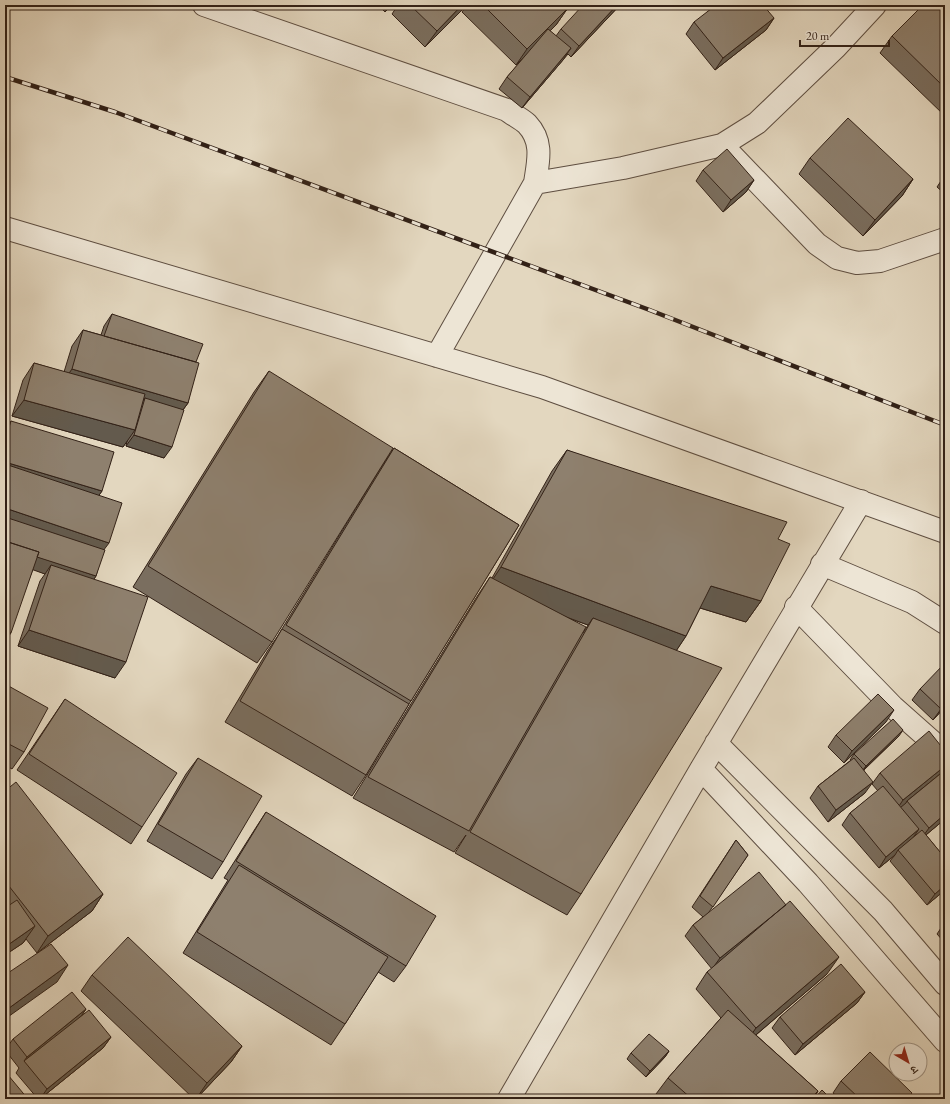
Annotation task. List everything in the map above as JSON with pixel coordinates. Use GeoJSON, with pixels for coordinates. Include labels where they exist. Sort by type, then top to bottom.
{"type":"FeatureCollection","features":[{"type":"Feature","properties":{"kind":"street"},"geometry":{"type":"LineString","coordinates":[[204,5],[507,110],[527,124],[538,139],[539,152],[535,183],[437,356]]}},
{"type":"Feature","properties":{"kind":"street"},"geometry":{"type":"LineString","coordinates":[[535,183],[623,168],[722,145],[756,123],[836,48],[875,5]]}},
{"type":"Feature","properties":{"kind":"street"},"geometry":{"type":"LineString","coordinates":[[722,145],[816,244],[837,258],[857,264],[880,262],[945,239]]}},
{"type":"Feature","properties":{"kind":"street"},"geometry":{"type":"LineString","coordinates":[[5,228],[542,387],[945,532]]}},
{"type":"Feature","properties":{"kind":"street"},"geometry":{"type":"LineString","coordinates":[[509,1099],[796,607],[861,501]]}},
{"type":"Feature","properties":{"kind":"street"},"geometry":{"type":"LineString","coordinates":[[822,564],[912,602],[945,623]]}},
{"type":"Feature","properties":{"kind":"street"},"geometry":{"type":"LineString","coordinates":[[796,607],[894,707],[945,753]]}},
{"type":"Feature","properties":{"kind":"street"},"geometry":{"type":"LineString","coordinates":[[716,743],[883,911],[945,984]]}},
{"type":"Feature","properties":{"kind":"street"},"geometry":{"type":"LineString","coordinates":[[701,769],[808,883],[945,1041]]}},
{"type":"Feature","properties":{"kind":"building"},"geometry":{"type":"Polygon","coordinates":[[[410,5],[462,5],[437,31],[410,5]]]}},
{"type":"Feature","properties":{"kind":"building"},"geometry":{"type":"Polygon","coordinates":[[[483,5],[563,5],[567,9],[527,49],[483,5]]]}},
{"type":"Feature","properties":{"kind":"building"},"geometry":{"type":"Polygon","coordinates":[[[583,5],[617,5],[579,46],[561,29],[583,5]]]}},
{"type":"Feature","properties":{"kind":"building"},"geometry":{"type":"Polygon","coordinates":[[[716,5],[763,5],[774,18],[723,58],[694,22],[716,5]]]}},
{"type":"Feature","properties":{"kind":"building"},"geometry":{"type":"Polygon","coordinates":[[[923,5],[945,5],[945,88],[892,36],[923,5]]]}},
{"type":"Feature","properties":{"kind":"building"},"geometry":{"type":"Polygon","coordinates":[[[548,29],[571,48],[530,97],[507,77],[548,29]]]}},
{"type":"Feature","properties":{"kind":"building"},"geometry":{"type":"Polygon","coordinates":[[[848,118],[913,179],[875,220],[810,158],[848,118]]]}},
{"type":"Feature","properties":{"kind":"building"},"geometry":{"type":"Polygon","coordinates":[[[727,149],[754,180],[731,200],[703,170],[727,149]]]}},
{"type":"Feature","properties":{"kind":"building"},"geometry":{"type":"Polygon","coordinates":[[[112,314],[203,344],[196,362],[104,336],[112,314]]]}},
{"type":"Feature","properties":{"kind":"building"},"geometry":{"type":"Polygon","coordinates":[[[83,330],[199,363],[188,403],[72,369],[83,330]]]}},
{"type":"Feature","properties":{"kind":"building"},"geometry":{"type":"Polygon","coordinates":[[[34,363],[145,394],[135,430],[24,400],[34,363]]]}},
{"type":"Feature","properties":{"kind":"building"},"geometry":{"type":"Polygon","coordinates":[[[269,371],[393,448],[272,642],[148,566],[269,371]]]}},
{"type":"Feature","properties":{"kind":"building"},"geometry":{"type":"Polygon","coordinates":[[[145,398],[184,410],[172,447],[134,435],[145,398]]]}},
{"type":"Feature","properties":{"kind":"building"},"geometry":{"type":"Polygon","coordinates":[[[11,421],[114,452],[102,491],[5,462],[5,440],[11,421]]]}},
{"type":"Feature","properties":{"kind":"building"},"geometry":{"type":"Polygon","coordinates":[[[394,448],[519,525],[411,701],[286,625],[394,448]]]}},
{"type":"Feature","properties":{"kind":"building"},"geometry":{"type":"Polygon","coordinates":[[[567,450],[787,522],[778,539],[790,544],[761,601],[711,586],[686,636],[501,567],[567,450]]]}},
{"type":"Feature","properties":{"kind":"building"},"geometry":{"type":"Polygon","coordinates":[[[5,464],[122,503],[109,543],[5,508],[5,464]]]}},
{"type":"Feature","properties":{"kind":"building"},"geometry":{"type":"Polygon","coordinates":[[[5,517],[105,550],[96,576],[37,557],[39,552],[5,541],[5,517]]]}},
{"type":"Feature","properties":{"kind":"building"},"geometry":{"type":"Polygon","coordinates":[[[5,541],[39,552],[11,633],[5,631],[5,541]]]}},
{"type":"Feature","properties":{"kind":"building"},"geometry":{"type":"Polygon","coordinates":[[[51,565],[148,597],[126,662],[29,630],[51,565]]]}},
{"type":"Feature","properties":{"kind":"building"},"geometry":{"type":"Polygon","coordinates":[[[490,577],[586,627],[469,831],[368,777],[490,577]]]}},
{"type":"Feature","properties":{"kind":"building"},"geometry":{"type":"Polygon","coordinates":[[[593,618],[722,668],[581,894],[470,832],[593,618]]]}},
{"type":"Feature","properties":{"kind":"building"},"geometry":{"type":"Polygon","coordinates":[[[282,629],[409,704],[366,775],[240,701],[282,629]]]}},
{"type":"Feature","properties":{"kind":"building"},"geometry":{"type":"Polygon","coordinates":[[[945,663],[945,704],[941,709],[920,689],[945,663]]]}},
{"type":"Feature","properties":{"kind":"building"},"geometry":{"type":"Polygon","coordinates":[[[5,684],[48,708],[24,752],[5,742],[5,684]]]}},
{"type":"Feature","properties":{"kind":"building"},"geometry":{"type":"Polygon","coordinates":[[[878,694],[894,710],[852,751],[836,735],[878,694]]]}},
{"type":"Feature","properties":{"kind":"building"},"geometry":{"type":"Polygon","coordinates":[[[65,699],[177,773],[142,827],[29,754],[65,699]]]}},
{"type":"Feature","properties":{"kind":"building"},"geometry":{"type":"Polygon","coordinates":[[[893,719],[903,730],[866,766],[854,754],[893,719]]]}},
{"type":"Feature","properties":{"kind":"building"},"geometry":{"type":"Polygon","coordinates":[[[929,731],[945,751],[945,766],[903,800],[880,773],[929,731]]]}},
{"type":"Feature","properties":{"kind":"building"},"geometry":{"type":"Polygon","coordinates":[[[198,758],[262,796],[223,862],[158,824],[198,758]]]}},
{"type":"Feature","properties":{"kind":"building"},"geometry":{"type":"Polygon","coordinates":[[[854,758],[873,782],[836,810],[818,786],[854,758]]]}},
{"type":"Feature","properties":{"kind":"building"},"geometry":{"type":"Polygon","coordinates":[[[945,770],[945,814],[929,828],[907,801],[945,770]]]}},
{"type":"Feature","properties":{"kind":"building"},"geometry":{"type":"Polygon","coordinates":[[[16,782],[103,894],[48,936],[5,881],[5,791],[16,782]]]}},
{"type":"Feature","properties":{"kind":"building"},"geometry":{"type":"Polygon","coordinates":[[[883,786],[919,829],[886,857],[850,813],[883,786]]]}},
{"type":"Feature","properties":{"kind":"building"},"geometry":{"type":"Polygon","coordinates":[[[266,812],[436,916],[406,966],[236,861],[266,812]]]}},
{"type":"Feature","properties":{"kind":"building"},"geometry":{"type":"Polygon","coordinates":[[[922,830],[945,858],[945,885],[935,894],[898,850],[922,830]]]}},
{"type":"Feature","properties":{"kind":"building"},"geometry":{"type":"Polygon","coordinates":[[[736,840],[748,855],[713,907],[700,896],[736,840]]]}},
{"type":"Feature","properties":{"kind":"building"},"geometry":{"type":"Polygon","coordinates":[[[239,865],[388,957],[345,1024],[197,932],[239,865]]]}},
{"type":"Feature","properties":{"kind":"building"},"geometry":{"type":"Polygon","coordinates":[[[759,872],[786,905],[720,958],[693,925],[759,872]]]}},
{"type":"Feature","properties":{"kind":"building"},"geometry":{"type":"Polygon","coordinates":[[[17,900],[35,926],[5,947],[5,908],[17,900]]]}},
{"type":"Feature","properties":{"kind":"building"},"geometry":{"type":"Polygon","coordinates":[[[790,901],[839,957],[756,1028],[707,972],[790,901]]]}},
{"type":"Feature","properties":{"kind":"building"},"geometry":{"type":"Polygon","coordinates":[[[128,937],[242,1046],[207,1083],[92,975],[128,937]]]}},
{"type":"Feature","properties":{"kind":"building"},"geometry":{"type":"Polygon","coordinates":[[[51,944],[68,965],[5,1011],[5,975],[51,944]]]}},
{"type":"Feature","properties":{"kind":"building"},"geometry":{"type":"Polygon","coordinates":[[[841,964],[865,992],[803,1044],[780,1017],[841,964]]]}},
{"type":"Feature","properties":{"kind":"building"},"geometry":{"type":"Polygon","coordinates":[[[72,992],[86,1009],[27,1057],[13,1039],[72,992]]]}},
{"type":"Feature","properties":{"kind":"building"},"geometry":{"type":"Polygon","coordinates":[[[89,1010],[111,1037],[47,1089],[24,1061],[89,1010]]]}},
{"type":"Feature","properties":{"kind":"building"},"geometry":{"type":"Polygon","coordinates":[[[728,1010],[818,1091],[810,1099],[692,1099],[668,1078],[728,1010]]]}},
{"type":"Feature","properties":{"kind":"building"},"geometry":{"type":"Polygon","coordinates":[[[649,1034],[669,1051],[650,1071],[631,1053],[649,1034]]]}},
{"type":"Feature","properties":{"kind":"building"},"geometry":{"type":"Polygon","coordinates":[[[870,1052],[888,1070],[888,1082],[901,1082],[912,1093],[907,1099],[860,1099],[841,1081],[870,1052]]]}},
{"type":"Feature","properties":{"kind":"building"},"geometry":{"type":"Polygon","coordinates":[[[8,1075],[28,1099],[5,1099],[5,1078],[8,1075]]]}},
{"type":"Feature","properties":{"kind":"building"},"geometry":{"type":"Polygon","coordinates":[[[822,1090],[831,1099],[814,1099],[822,1090]]]}},
{"type":"Feature","properties":{"kind":"railway"},"geometry":{"type":"LineString","coordinates":[[5,77],[115,112],[647,309],[945,425]]}}]}
